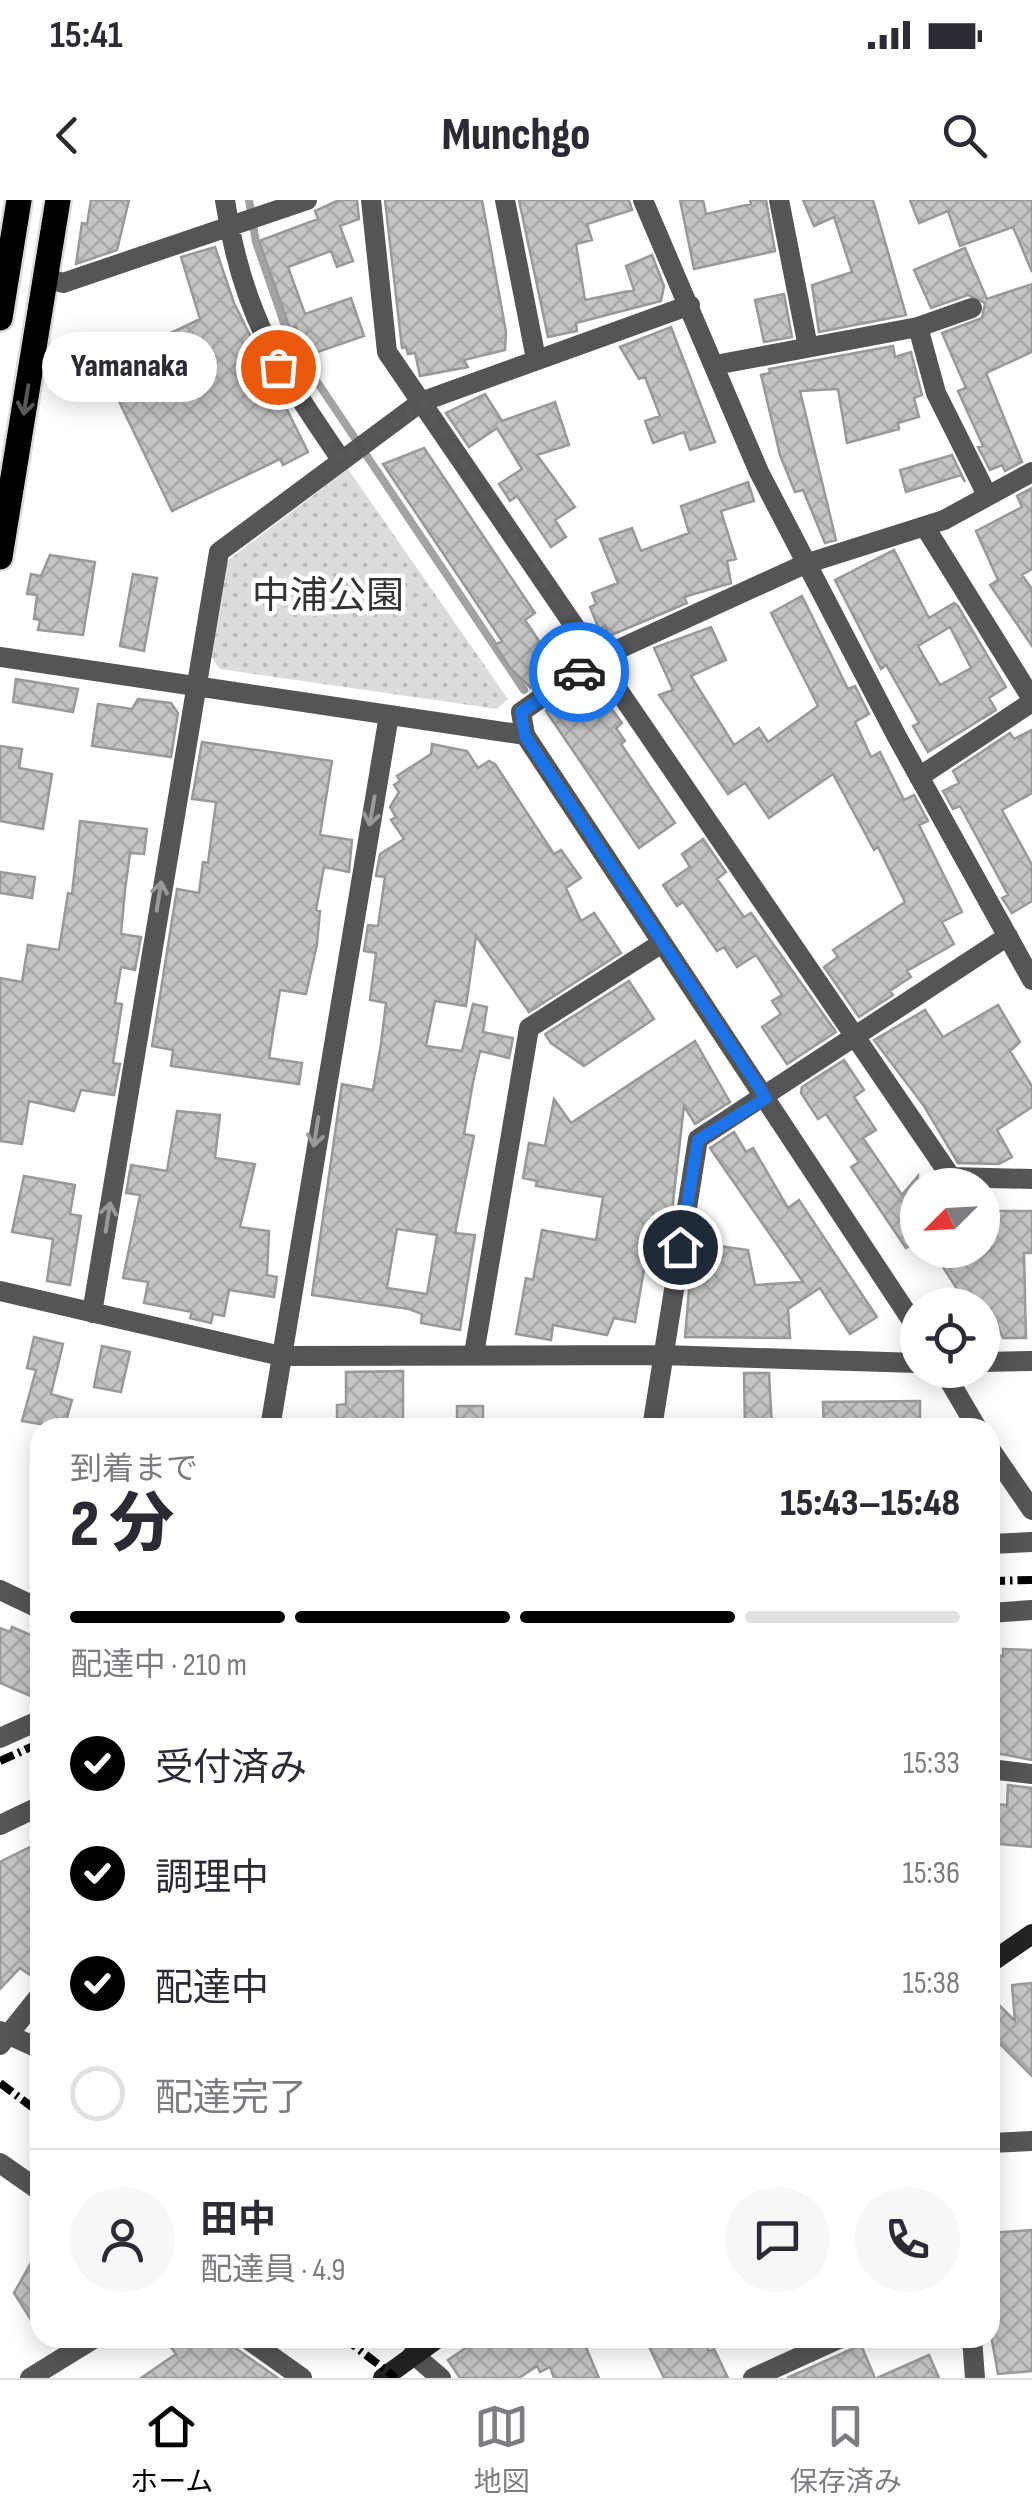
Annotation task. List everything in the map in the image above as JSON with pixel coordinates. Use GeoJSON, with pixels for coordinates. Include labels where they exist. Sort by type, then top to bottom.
{"type":"FeatureCollection","features":[{"type":"Feature","properties":{"kind":"main road"},"geometry":{"type":"LineString","coordinates":[[0,318],[20,200]]}},
{"type":"Feature","properties":{"kind":"main road"},"geometry":{"type":"LineString","coordinates":[[0,557],[58,200]]}},
{"type":"Feature","properties":{"kind":"main road"},"geometry":{"type":"LineString","coordinates":[[1000,1953],[1032,1934]]}},
{"type":"Feature","properties":{"kind":"main road"},"geometry":{"type":"LineString","coordinates":[[383,2378],[422,2348]]}},
{"type":"Feature","properties":{"kind":"street"},"geometry":{"type":"LineString","coordinates":[[224,200],[242,291],[278,367],[346,458]]}},
{"type":"Feature","properties":{"kind":"street"},"geometry":{"type":"LineString","coordinates":[[46,278],[62,283],[308,200]]}},
{"type":"Feature","properties":{"kind":"street"},"geometry":{"type":"LineString","coordinates":[[371,200],[387,352],[951,1177],[1032,1179]]}},
{"type":"Feature","properties":{"kind":"street"},"geometry":{"type":"LineString","coordinates":[[504,200],[536,359]]}},
{"type":"Feature","properties":{"kind":"street"},"geometry":{"type":"LineString","coordinates":[[644,200],[758,472],[919,777],[1032,980]]}},
{"type":"Feature","properties":{"kind":"street"},"geometry":{"type":"LineString","coordinates":[[779,200],[808,347]]}},
{"type":"Feature","properties":{"kind":"street"},"geometry":{"type":"LineString","coordinates":[[92,1314],[218,552],[422,402],[690,305]]}},
{"type":"Feature","properties":{"kind":"street"},"geometry":{"type":"LineString","coordinates":[[714,366],[918,327],[972,308]]}},
{"type":"Feature","properties":{"kind":"street"},"geometry":{"type":"LineString","coordinates":[[918,327],[936,393],[987,496]]}},
{"type":"Feature","properties":{"kind":"street"},"geometry":{"type":"LineString","coordinates":[[900,1303],[525,736],[521,712],[596,659],[805,564],[925,527],[1032,472]]}},
{"type":"Feature","properties":{"kind":"street"},"geometry":{"type":"LineString","coordinates":[[919,777],[1032,700],[925,527]]}},
{"type":"Feature","properties":{"kind":"street"},"geometry":{"type":"LineString","coordinates":[[0,657],[525,736]]}},
{"type":"Feature","properties":{"kind":"street"},"geometry":{"type":"LineString","coordinates":[[272,1418],[389,716]]}},
{"type":"Feature","properties":{"kind":"street"},"geometry":{"type":"LineString","coordinates":[[653,1418],[698,1140],[1008,936]]}},
{"type":"Feature","properties":{"kind":"street"},"geometry":{"type":"LineString","coordinates":[[474,1354],[529,1028],[662,943]]}},
{"type":"Feature","properties":{"kind":"street"},"geometry":{"type":"LineString","coordinates":[[0,1291],[281,1356],[662,1355],[900,1362]]}},
{"type":"Feature","properties":{"kind":"street"},"geometry":{"type":"LineString","coordinates":[[1000,1362],[1032,1361]]}},
{"type":"Feature","properties":{"kind":"street"},"geometry":{"type":"LineString","coordinates":[[955,1388],[972,1418]]}},
{"type":"Feature","properties":{"kind":"street"},"geometry":{"type":"LineString","coordinates":[[1000,1464],[1032,1510]]}},
{"type":"Feature","properties":{"kind":"street"},"geometry":{"type":"LineString","coordinates":[[1000,1544],[1032,1542]]}},
{"type":"Feature","properties":{"kind":"street"},"geometry":{"type":"LineString","coordinates":[[0,1590],[30,1604]]}},
{"type":"Feature","properties":{"kind":"street"},"geometry":{"type":"LineString","coordinates":[[1000,1612],[1032,1610]]}},
{"type":"Feature","properties":{"kind":"street"},"geometry":{"type":"LineString","coordinates":[[0,1738],[30,1724]]}},
{"type":"Feature","properties":{"kind":"street"},"geometry":{"type":"LineString","coordinates":[[1000,1770],[1032,1774]]}},
{"type":"Feature","properties":{"kind":"street"},"geometry":{"type":"LineString","coordinates":[[0,1825],[30,1811]]}},
{"type":"Feature","properties":{"kind":"street"},"geometry":{"type":"LineString","coordinates":[[1000,1956],[1032,1952]]}},
{"type":"Feature","properties":{"kind":"street"},"geometry":{"type":"LineString","coordinates":[[30,2006],[2,2037],[30,2046]]}},
{"type":"Feature","properties":{"kind":"street"},"geometry":{"type":"LineString","coordinates":[[1000,2143],[1032,2141]]}},
{"type":"Feature","properties":{"kind":"street"},"geometry":{"type":"LineString","coordinates":[[0,2163],[30,2184]]}},
{"type":"Feature","properties":{"kind":"street"},"geometry":{"type":"LineString","coordinates":[[30,2378],[79,2348]]}},
{"type":"Feature","properties":{"kind":"street"},"geometry":{"type":"LineString","coordinates":[[260,2348],[302,2378]]}},
{"type":"Feature","properties":{"kind":"street"},"geometry":{"type":"LineString","coordinates":[[752,2378],[819,2348]]}},
{"type":"Feature","properties":{"kind":"street"},"geometry":{"type":"LineString","coordinates":[[973,2348],[975,2378]]}},
{"type":"Feature","properties":{"kind":"street"},"geometry":{"type":"LineString","coordinates":[[413,2354],[441,2378]]}},
{"type":"Feature","properties":{"kind":"green space","name":"中浦公園"},"geometry":{"type":"Polygon","coordinates":[[[348,469],[508,699],[497,709],[220,669],[210,655],[227,561],[348,469]]]}},
{"type":"Feature","properties":{"kind":"building"},"geometry":{"type":"Polygon","coordinates":[[[91,200],[129,200],[117,250],[76,264],[82,223],[87,224],[91,200]]]}},
{"type":"Feature","properties":{"kind":"building"},"geometry":{"type":"Polygon","coordinates":[[[339,200],[357,200],[359,219],[340,226],[353,261],[337,267],[331,251],[288,267],[305,314],[351,298],[364,336],[306,356],[296,327],[290,329],[259,241],[318,219],[315,211],[339,200]]]}},
{"type":"Feature","properties":{"kind":"building"},"geometry":{"type":"Polygon","coordinates":[[[385,200],[482,200],[506,332],[505,350],[464,360],[468,367],[420,376],[415,353],[408,354],[406,347],[402,348],[385,200]]]}},
{"type":"Feature","properties":{"kind":"building"},"geometry":{"type":"Polygon","coordinates":[[[519,200],[629,200],[632,210],[587,224],[592,240],[576,244],[585,300],[634,290],[626,266],[652,255],[664,286],[661,301],[576,323],[577,331],[548,337],[519,200]]]}},
{"type":"Feature","properties":{"kind":"building"},"geometry":{"type":"Polygon","coordinates":[[[680,200],[703,200],[706,214],[751,204],[750,200],[766,200],[775,251],[694,269],[680,200]]]}},
{"type":"Feature","properties":{"kind":"building"},"geometry":{"type":"Polygon","coordinates":[[[803,200],[873,200],[906,315],[819,332],[812,285],[852,272],[834,217],[814,226],[803,200]]]}},
{"type":"Feature","properties":{"kind":"building"},"geometry":{"type":"Polygon","coordinates":[[[910,200],[1032,200],[1032,272],[1013,227],[960,246],[948,211],[919,223],[910,200]]]}},
{"type":"Feature","properties":{"kind":"building"},"geometry":{"type":"Polygon","coordinates":[[[215,247],[234,303],[308,452],[283,465],[280,459],[172,511],[102,366],[200,319],[181,257],[215,247]]]}},
{"type":"Feature","properties":{"kind":"building"},"geometry":{"type":"Polygon","coordinates":[[[965,248],[987,299],[1032,284],[1032,352],[986,373],[1022,462],[1005,471],[1002,465],[990,470],[978,447],[983,446],[958,391],[966,388],[942,333],[982,318],[985,303],[968,295],[931,308],[914,270],[965,248]]]}},
{"type":"Feature","properties":{"kind":"building"},"geometry":{"type":"Polygon","coordinates":[[[784,294],[792,337],[764,342],[755,300],[784,294]]]}},
{"type":"Feature","properties":{"kind":"building"},"geometry":{"type":"Polygon","coordinates":[[[671,327],[715,442],[690,450],[684,432],[653,443],[645,421],[660,416],[645,377],[639,379],[620,347],[671,327]]]}},
{"type":"Feature","properties":{"kind":"building"},"geometry":{"type":"Polygon","coordinates":[[[893,346],[895,357],[911,352],[922,395],[914,398],[919,417],[898,423],[899,429],[847,443],[838,389],[800,391],[836,540],[825,543],[803,490],[795,492],[780,455],[761,375],[770,373],[769,369],[893,346]]]}},
{"type":"Feature","properties":{"kind":"building"},"geometry":{"type":"Polygon","coordinates":[[[485,394],[502,421],[555,402],[569,445],[537,455],[575,507],[555,520],[566,537],[551,547],[517,496],[510,501],[499,484],[522,469],[497,428],[469,447],[446,413],[485,394]]]}},
{"type":"Feature","properties":{"kind":"building"},"geometry":{"type":"Polygon","coordinates":[[[424,448],[535,613],[525,620],[545,650],[554,644],[564,660],[531,688],[510,668],[495,645],[502,641],[383,464],[424,448]]]}},
{"type":"Feature","properties":{"kind":"building"},"geometry":{"type":"Polygon","coordinates":[[[952,455],[965,482],[961,475],[906,492],[900,470],[952,455]]]}},
{"type":"Feature","properties":{"kind":"building"},"geometry":{"type":"Polygon","coordinates":[[[748,482],[754,501],[721,511],[736,559],[727,561],[731,583],[684,597],[687,603],[609,636],[605,626],[599,629],[590,607],[596,604],[592,593],[618,583],[600,539],[632,528],[641,551],[689,533],[681,506],[748,482]]]}},
{"type":"Feature","properties":{"kind":"building"},"geometry":{"type":"Polygon","coordinates":[[[1032,488],[1032,569],[1022,575],[1032,589],[1032,646],[990,585],[998,580],[976,531],[1022,507],[1017,496],[1032,488]]]}},
{"type":"Feature","properties":{"kind":"building"},"geometry":{"type":"Polygon","coordinates":[[[894,550],[929,618],[954,603],[958,606],[1006,687],[989,698],[996,710],[928,752],[913,726],[919,723],[886,665],[881,669],[835,580],[894,550]],[[950,627],[918,646],[940,685],[971,668],[950,627]]]}},
{"type":"Feature","properties":{"kind":"building"},"geometry":{"type":"Polygon","coordinates":[[[50,555],[95,562],[83,635],[38,630],[40,620],[34,619],[37,595],[27,594],[31,574],[41,576],[50,555]]]}},
{"type":"Feature","properties":{"kind":"building"},"geometry":{"type":"Polygon","coordinates":[[[133,574],[157,578],[144,651],[120,646],[133,574]]]}},
{"type":"Feature","properties":{"kind":"building"},"geometry":{"type":"Polygon","coordinates":[[[802,596],[848,689],[855,686],[869,714],[855,722],[871,757],[880,752],[904,800],[914,795],[928,821],[919,825],[962,912],[942,922],[954,944],[907,971],[911,977],[890,991],[893,995],[859,1017],[824,967],[838,957],[833,950],[905,902],[878,847],[874,850],[833,774],[769,818],[745,783],[728,794],[659,695],[673,690],[654,648],[711,627],[726,660],[691,676],[734,745],[759,728],[768,742],[818,706],[771,613],[802,596]]]}},
{"type":"Feature","properties":{"kind":"building"},"geometry":{"type":"Polygon","coordinates":[[[16,679],[78,689],[73,712],[13,702],[16,679]]]}},
{"type":"Feature","properties":{"kind":"building"},"geometry":{"type":"Polygon","coordinates":[[[578,689],[598,717],[611,708],[622,723],[616,728],[625,741],[621,744],[675,823],[639,848],[546,711],[578,689]]]}},
{"type":"Feature","properties":{"kind":"building"},"geometry":{"type":"Polygon","coordinates":[[[138,699],[171,703],[178,713],[171,757],[92,746],[98,704],[132,709],[138,699]]]}},
{"type":"Feature","properties":{"kind":"building"},"geometry":{"type":"Polygon","coordinates":[[[1032,730],[1032,793],[1002,810],[1032,865],[1032,901],[1012,913],[1002,898],[1008,895],[960,806],[953,809],[943,791],[959,783],[953,771],[1010,733],[1014,739],[1032,730]]]}},
{"type":"Feature","properties":{"kind":"building"},"geometry":{"type":"Polygon","coordinates":[[[202,742],[332,761],[320,835],[352,840],[349,872],[324,867],[316,910],[320,911],[317,944],[306,994],[280,990],[269,1058],[302,1063],[299,1084],[171,1066],[173,1050],[152,1046],[177,889],[199,893],[203,862],[208,863],[216,802],[192,799],[202,742]]]}},
{"type":"Feature","properties":{"kind":"building"},"geometry":{"type":"Polygon","coordinates":[[[432,744],[467,751],[478,768],[489,761],[495,764],[554,854],[561,850],[581,878],[566,888],[581,921],[594,913],[621,953],[529,1012],[476,936],[466,1006],[435,1001],[426,1046],[462,1051],[473,1004],[487,1007],[483,1032],[513,1038],[509,1058],[480,1051],[473,1082],[464,1134],[474,1136],[455,1233],[475,1235],[460,1330],[421,1323],[422,1314],[409,1309],[312,1295],[342,1084],[373,1090],[381,1044],[386,1003],[370,1000],[376,953],[364,951],[368,925],[378,926],[385,877],[376,876],[380,854],[404,839],[391,820],[396,817],[390,807],[399,792],[394,785],[400,781],[397,776],[431,754],[432,744]],[[397,1229],[387,1288],[427,1294],[437,1235],[397,1229]]]}},
{"type":"Feature","properties":{"kind":"building"},"geometry":{"type":"Polygon","coordinates":[[[0,746],[22,749],[19,768],[52,774],[43,829],[0,821],[0,746]]]}},
{"type":"Feature","properties":{"kind":"building"},"geometry":{"type":"Polygon","coordinates":[[[80,821],[147,829],[144,854],[130,853],[125,890],[121,934],[141,937],[135,970],[121,967],[115,1003],[122,1004],[113,1063],[120,1064],[114,1095],[81,1090],[74,1111],[29,1101],[22,1144],[0,1141],[0,978],[22,982],[28,945],[59,950],[68,893],[72,894],[80,821]]]}},
{"type":"Feature","properties":{"kind":"building"},"geometry":{"type":"Polygon","coordinates":[[[703,839],[726,872],[717,879],[744,917],[751,913],[836,1032],[787,1064],[762,1027],[781,1014],[772,1001],[782,995],[756,955],[737,967],[724,947],[717,951],[683,902],[677,906],[663,885],[690,867],[682,854],[703,839]]]}},
{"type":"Feature","properties":{"kind":"building"},"geometry":{"type":"Polygon","coordinates":[[[0,872],[35,877],[32,898],[0,893],[0,872]]]}},
{"type":"Feature","properties":{"kind":"building"},"geometry":{"type":"Polygon","coordinates":[[[629,981],[654,1019],[584,1066],[551,1043],[545,1034],[629,981]]]}},
{"type":"Feature","properties":{"kind":"building"},"geometry":{"type":"Polygon","coordinates":[[[998,1005],[1020,1042],[1010,1051],[1032,1086],[1032,1107],[997,1130],[1012,1157],[999,1164],[958,1163],[924,1106],[874,1040],[925,1010],[943,1037],[998,1005]]]}},
{"type":"Feature","properties":{"kind":"building"},"geometry":{"type":"Polygon","coordinates":[[[695,1041],[730,1102],[695,1124],[684,1106],[671,1220],[653,1217],[635,1322],[614,1318],[607,1335],[553,1325],[551,1340],[516,1334],[526,1278],[533,1280],[542,1230],[596,1240],[603,1197],[536,1186],[537,1181],[523,1178],[529,1143],[545,1146],[554,1099],[571,1123],[695,1041]]]}},
{"type":"Feature","properties":{"kind":"building"},"geometry":{"type":"Polygon","coordinates":[[[844,1060],[864,1090],[854,1097],[876,1130],[863,1138],[900,1192],[900,1239],[851,1167],[859,1162],[826,1114],[818,1119],[801,1093],[802,1087],[844,1060]]]}},
{"type":"Feature","properties":{"kind":"building"},"geometry":{"type":"Polygon","coordinates":[[[177,1111],[220,1115],[215,1158],[255,1164],[240,1227],[269,1231],[267,1275],[277,1277],[274,1297],[229,1290],[224,1316],[213,1314],[211,1323],[190,1318],[192,1312],[144,1303],[148,1282],[123,1278],[140,1195],[126,1193],[131,1165],[167,1171],[177,1111]]]}},
{"type":"Feature","properties":{"kind":"building"},"geometry":{"type":"Polygon","coordinates":[[[734,1132],[746,1152],[753,1148],[788,1208],[799,1200],[877,1317],[850,1334],[820,1288],[788,1309],[790,1338],[685,1337],[690,1278],[707,1281],[712,1245],[748,1250],[755,1285],[803,1282],[710,1148],[734,1132]]]}},
{"type":"Feature","properties":{"kind":"building"},"geometry":{"type":"Polygon","coordinates":[[[24,1176],[75,1185],[70,1214],[81,1216],[70,1285],[47,1281],[53,1239],[12,1232],[24,1176]]]}},
{"type":"Feature","properties":{"kind":"building"},"geometry":{"type":"Polygon","coordinates":[[[1000,1211],[1032,1211],[1032,1253],[1024,1253],[1026,1338],[1003,1338],[1000,1288],[956,1288],[944,1268],[1000,1268],[1000,1211]]]}},
{"type":"Feature","properties":{"kind":"building"},"geometry":{"type":"Polygon","coordinates":[[[34,1337],[63,1344],[51,1394],[72,1400],[67,1418],[22,1421],[36,1370],[27,1368],[34,1337]]]}},
{"type":"Feature","properties":{"kind":"building"},"geometry":{"type":"Polygon","coordinates":[[[102,1346],[130,1352],[121,1392],[94,1387],[102,1346]]]}},
{"type":"Feature","properties":{"kind":"building"},"geometry":{"type":"Polygon","coordinates":[[[403,1371],[403,1418],[337,1418],[337,1405],[346,1404],[346,1372],[403,1371]]]}},
{"type":"Feature","properties":{"kind":"building"},"geometry":{"type":"Polygon","coordinates":[[[744,1373],[769,1373],[771,1418],[745,1418],[744,1373]]]}},
{"type":"Feature","properties":{"kind":"building"},"geometry":{"type":"Polygon","coordinates":[[[920,1401],[920,1418],[824,1418],[823,1402],[920,1401]]]}},
{"type":"Feature","properties":{"kind":"building"},"geometry":{"type":"Polygon","coordinates":[[[457,1406],[483,1406],[483,1418],[457,1418],[457,1406]]]}},
{"type":"Feature","properties":{"kind":"building"},"geometry":{"type":"Polygon","coordinates":[[[12,1627],[30,1635],[30,1696],[0,1683],[0,1628],[10,1632],[12,1627]]]}},
{"type":"Feature","properties":{"kind":"building"},"geometry":{"type":"Polygon","coordinates":[[[1003,1649],[1032,1650],[1032,1760],[1000,1754],[1000,1656],[1003,1649]]]}},
{"type":"Feature","properties":{"kind":"building"},"geometry":{"type":"Polygon","coordinates":[[[1008,1785],[1032,1788],[1032,1847],[1000,1844],[1000,1805],[1007,1805],[1008,1785]]]}},
{"type":"Feature","properties":{"kind":"building"},"geometry":{"type":"Polygon","coordinates":[[[30,1847],[30,1975],[20,1968],[0,1989],[0,1862],[30,1847]]]}},
{"type":"Feature","properties":{"kind":"building"},"geometry":{"type":"Polygon","coordinates":[[[1032,1983],[1032,2076],[1000,2044],[1000,2006],[1015,2021],[1012,1985],[1032,1983]]]}},
{"type":"Feature","properties":{"kind":"building"},"geometry":{"type":"Polygon","coordinates":[[[1032,2230],[1032,2371],[998,2374],[993,2348],[1000,2348],[1000,2232],[1032,2230]]]}},
{"type":"Feature","properties":{"kind":"building"},"geometry":{"type":"Polygon","coordinates":[[[30,2265],[30,2318],[14,2293],[30,2265]]]}},
{"type":"Feature","properties":{"kind":"building"},"geometry":{"type":"Polygon","coordinates":[[[172,2348],[235,2348],[278,2378],[141,2378],[176,2354],[172,2348]]]}},
{"type":"Feature","properties":{"kind":"building"},"geometry":{"type":"Polygon","coordinates":[[[465,2348],[586,2348],[599,2378],[554,2378],[550,2367],[540,2372],[537,2366],[519,2378],[460,2378],[448,2360],[465,2348]]]}},
{"type":"Feature","properties":{"kind":"building"},"geometry":{"type":"Polygon","coordinates":[[[650,2348],[714,2349],[728,2378],[664,2378],[650,2348]]]}},
{"type":"Feature","properties":{"kind":"building"},"geometry":{"type":"Polygon","coordinates":[[[862,2348],[875,2378],[787,2378],[862,2348]]]}},
{"type":"Feature","properties":{"kind":"building"},"geometry":{"type":"Polygon","coordinates":[[[929,2355],[939,2378],[877,2378],[929,2355]]]}},
{"type":"Feature","properties":{"kind":"waterway"},"geometry":{"type":"LineString","coordinates":[[249,200],[256,242],[291,343],[524,690]]}},
{"type":"Feature","properties":{"kind":"railway"},"geometry":{"type":"LineString","coordinates":[[1000,1581],[1032,1580]]}},
{"type":"Feature","properties":{"kind":"railway"},"geometry":{"type":"LineString","coordinates":[[0,1761],[30,1748]]}},
{"type":"Feature","properties":{"kind":"railway"},"geometry":{"type":"LineString","coordinates":[[0,2083],[30,2106]]}},
{"type":"Feature","properties":{"kind":"railway"},"geometry":{"type":"LineString","coordinates":[[357,2348],[396,2378]]}},
{"type":"Feature","properties":{"kind":"way so far"},"geometry":{"type":"LineString","coordinates":[[278,367],[342,461],[422,402],[596,659],[579,672]]}},
{"type":"Feature","properties":{"kind":"place","name":"Yamanaka"},"geometry":{"type":"Point","coordinates":[278,367]}},
{"type":"Feature","properties":{"kind":"route"},"geometry":{"type":"LineString","coordinates":[[579,672],[521,712],[525,736],[766,1098],[698,1140],[680,1247]]}}]}
